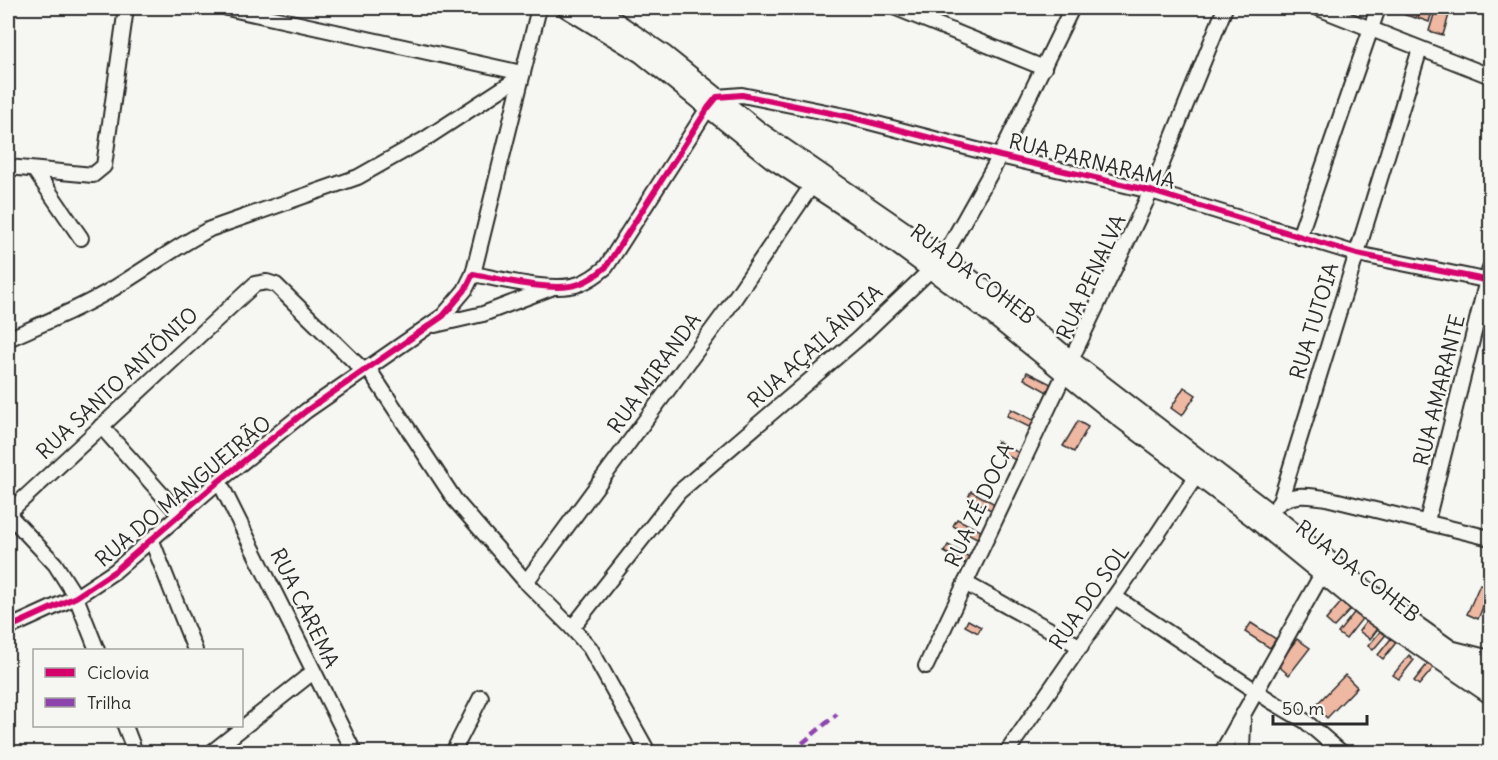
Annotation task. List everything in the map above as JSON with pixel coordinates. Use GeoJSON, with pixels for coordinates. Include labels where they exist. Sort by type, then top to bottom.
{"type":"FeatureCollection","features":[{"type":"Feature","properties":{"kind":"street"},"geometry":{"type":"LineString","coordinates":[[8,167],[93,175],[104,166],[126,8]]}},
{"type":"Feature","properties":{"kind":"street"},"geometry":{"type":"LineString","coordinates":[[227,8],[521,75]]}},
{"type":"Feature","properties":{"kind":"street","name":"RUA DO MANGUEIRÃO"},"geometry":{"type":"LineString","coordinates":[[8,628],[76,597],[115,571],[219,481],[306,411],[443,316],[454,304],[473,274],[538,8]]}},
{"type":"Feature","properties":{"kind":"street","name":"RUA DA COHEB"},"geometry":{"type":"LineString","coordinates":[[567,8],[641,53],[760,132],[937,263],[1067,367],[1201,469],[1269,512],[1375,598],[1491,678]]}},
{"type":"Feature","properties":{"kind":"street","name":"RUA DA COHEB"},"geometry":{"type":"LineString","coordinates":[[595,8],[664,55],[771,158],[859,216],[937,263]]}},
{"type":"Feature","properties":{"kind":"street"},"geometry":{"type":"LineString","coordinates":[[897,8],[1044,68]]}},
{"type":"Feature","properties":{"kind":"street","name":"RUA AÇAILÂNDIA"},"geometry":{"type":"LineString","coordinates":[[572,627],[680,492],[860,338],[937,263],[1000,156],[1072,8]]}},
{"type":"Feature","properties":{"kind":"street","name":"RUA PENALVA"},"geometry":{"type":"LineString","coordinates":[[1067,367],[1150,190],[1226,8]]}},
{"type":"Feature","properties":{"kind":"street"},"geometry":{"type":"LineString","coordinates":[[1318,8],[1491,76]]}},
{"type":"Feature","properties":{"kind":"street"},"geometry":{"type":"LineString","coordinates":[[1299,237],[1378,8]]}},
{"type":"Feature","properties":{"kind":"street","name":"RUA TUTOIA"},"geometry":{"type":"LineString","coordinates":[[1269,512],[1357,254],[1420,50]]}},
{"type":"Feature","properties":{"kind":"street"},"geometry":{"type":"LineString","coordinates":[[8,339],[116,287],[210,228],[358,177],[425,139],[521,75]]}},
{"type":"Feature","properties":{"kind":"street","name":"RUA PARNARAMA"},"geometry":{"type":"LineString","coordinates":[[713,102],[742,95],[850,117],[1000,156],[1150,190],[1357,254],[1489,276]]}},
{"type":"Feature","properties":{"kind":"street"},"geometry":{"type":"LineString","coordinates":[[473,274],[552,287],[577,285],[595,277],[606,267],[713,102]]}},
{"type":"Feature","properties":{"kind":"street"},"geometry":{"type":"LineString","coordinates":[[35,171],[81,238]]}},
{"type":"Feature","properties":{"kind":"street","name":"RUA MIRANDA"},"geometry":{"type":"LineString","coordinates":[[526,582],[720,320],[812,185]]}},
{"type":"Feature","properties":{"kind":"street","name":"RUA AMARANTE"},"geometry":{"type":"LineString","coordinates":[[1426,521],[1489,276]]}},
{"type":"Feature","properties":{"kind":"street","name":"RUA SANTO ANTÔNIO"},"geometry":{"type":"LineString","coordinates":[[8,514],[255,284],[267,282],[276,285],[366,370]]}},
{"type":"Feature","properties":{"kind":"street"},"geometry":{"type":"LineString","coordinates":[[427,327],[483,314],[552,287]]}},
{"type":"Feature","properties":{"kind":"street","name":"RUA ZÉ DOCA"},"geometry":{"type":"LineString","coordinates":[[926,666],[1067,367]]}},
{"type":"Feature","properties":{"kind":"street"},"geometry":{"type":"LineString","coordinates":[[366,370],[455,500],[526,582],[590,648],[648,753]]}},
{"type":"Feature","properties":{"kind":"street"},"geometry":{"type":"LineString","coordinates":[[100,426],[180,515]]}},
{"type":"Feature","properties":{"kind":"street","name":"RUA DO SOL"},"geometry":{"type":"LineString","coordinates":[[1007,753],[1201,469]]}},
{"type":"Feature","properties":{"kind":"street","name":"RUA CAREMA"},"geometry":{"type":"LineString","coordinates":[[219,481],[354,753]]}},
{"type":"Feature","properties":{"kind":"street"},"geometry":{"type":"LineString","coordinates":[[1269,512],[1287,497],[1308,495],[1491,538]]}},
{"type":"Feature","properties":{"kind":"street","name":"RUA DA COHEB"},"geometry":{"type":"LineString","coordinates":[[1269,512],[1322,574],[1392,628],[1491,694]]}},
{"type":"Feature","properties":{"kind":"street"},"geometry":{"type":"LineString","coordinates":[[8,514],[55,564],[76,597],[96,649]]}},
{"type":"Feature","properties":{"kind":"street"},"geometry":{"type":"LineString","coordinates":[[152,541],[194,649]]}},
{"type":"Feature","properties":{"kind":"street"},"geometry":{"type":"LineString","coordinates":[[1222,753],[1322,574]]}},
{"type":"Feature","properties":{"kind":"street"},"geometry":{"type":"LineString","coordinates":[[965,583],[1081,647]]}},
{"type":"Feature","properties":{"kind":"street"},"geometry":{"type":"LineString","coordinates":[[1115,597],[1305,721],[1341,753]]}},
{"type":"Feature","properties":{"kind":"street"},"geometry":{"type":"LineString","coordinates":[[1449,648],[1491,658]]}},
{"type":"Feature","properties":{"kind":"street"},"geometry":{"type":"LineString","coordinates":[[243,721],[313,672]]}},
{"type":"Feature","properties":{"kind":"street"},"geometry":{"type":"LineString","coordinates":[[453,753],[481,697]]}},
{"type":"Feature","properties":{"kind":"street"},"geometry":{"type":"LineString","coordinates":[[1242,753],[1243,718]]}},
{"type":"Feature","properties":{"kind":"street"},"geometry":{"type":"LineString","coordinates":[[125,727],[135,753]]}},
{"type":"Feature","properties":{"kind":"street"},"geometry":{"type":"LineString","coordinates":[[212,753],[228,731]]}},
{"type":"Feature","properties":{"kind":"building"},"geometry":{"type":"Polygon","coordinates":[[[1407,8],[1419,8],[1416,18],[1405,15],[1407,8]]]}},
{"type":"Feature","properties":{"kind":"building"},"geometry":{"type":"Polygon","coordinates":[[[1421,8],[1433,8],[1429,22],[1418,18],[1421,8]]]}},
{"type":"Feature","properties":{"kind":"building"},"geometry":{"type":"Polygon","coordinates":[[[1436,8],[1451,8],[1443,35],[1429,31],[1436,8]]]}},
{"type":"Feature","properties":{"kind":"building"},"geometry":{"type":"Polygon","coordinates":[[[1027,372],[1051,384],[1047,392],[1024,379],[1027,372]]]}},
{"type":"Feature","properties":{"kind":"building"},"geometry":{"type":"Polygon","coordinates":[[[1184,387],[1196,395],[1182,416],[1171,408],[1184,387]]]}},
{"type":"Feature","properties":{"kind":"building"},"geometry":{"type":"Polygon","coordinates":[[[1011,409],[1035,421],[1031,428],[1007,416],[1011,409]]]}},
{"type":"Feature","properties":{"kind":"building"},"geometry":{"type":"Polygon","coordinates":[[[1078,421],[1088,427],[1074,452],[1063,446],[1078,421]]]}},
{"type":"Feature","properties":{"kind":"building"},"geometry":{"type":"Polygon","coordinates":[[[997,441],[1021,454],[1017,461],[994,448],[997,441]]]}},
{"type":"Feature","properties":{"kind":"building"},"geometry":{"type":"Polygon","coordinates":[[[971,491],[995,504],[991,510],[968,498],[971,491]]]}},
{"type":"Feature","properties":{"kind":"building"},"geometry":{"type":"Polygon","coordinates":[[[957,519],[981,531],[977,538],[953,526],[957,519]]]}},
{"type":"Feature","properties":{"kind":"building"},"geometry":{"type":"Polygon","coordinates":[[[948,545],[971,558],[968,565],[944,552],[948,545]]]}},
{"type":"Feature","properties":{"kind":"building"},"geometry":{"type":"Polygon","coordinates":[[[1480,584],[1490,590],[1478,619],[1467,614],[1480,584]]]}},
{"type":"Feature","properties":{"kind":"building"},"geometry":{"type":"Polygon","coordinates":[[[1343,600],[1352,608],[1334,627],[1326,620],[1343,600]]]}},
{"type":"Feature","properties":{"kind":"building"},"geometry":{"type":"Polygon","coordinates":[[[1357,609],[1365,615],[1346,639],[1338,633],[1357,609]]]}},
{"type":"Feature","properties":{"kind":"building"},"geometry":{"type":"Polygon","coordinates":[[[1369,618],[1380,626],[1370,639],[1359,631],[1369,618]]]}},
{"type":"Feature","properties":{"kind":"building"},"geometry":{"type":"Polygon","coordinates":[[[968,620],[981,627],[978,633],[965,626],[968,620]]]}},
{"type":"Feature","properties":{"kind":"building"},"geometry":{"type":"Polygon","coordinates":[[[1251,623],[1276,639],[1270,648],[1245,632],[1251,623]]]}},
{"type":"Feature","properties":{"kind":"building"},"geometry":{"type":"Polygon","coordinates":[[[1384,627],[1389,631],[1373,650],[1368,646],[1384,627]]]}},
{"type":"Feature","properties":{"kind":"building"},"geometry":{"type":"Polygon","coordinates":[[[1393,636],[1398,640],[1383,659],[1378,655],[1393,636]]]}},
{"type":"Feature","properties":{"kind":"building"},"geometry":{"type":"Polygon","coordinates":[[[1297,639],[1310,648],[1289,675],[1277,665],[1297,639]]]}},
{"type":"Feature","properties":{"kind":"building"},"geometry":{"type":"Polygon","coordinates":[[[1409,655],[1414,660],[1399,679],[1393,675],[1409,655]]]}},
{"type":"Feature","properties":{"kind":"building"},"geometry":{"type":"Polygon","coordinates":[[[1429,662],[1435,666],[1419,685],[1414,681],[1429,662]]]}},
{"type":"Feature","properties":{"kind":"building"},"geometry":{"type":"Polygon","coordinates":[[[1345,675],[1357,687],[1327,718],[1315,706],[1345,675]]]}},
{"type":"Feature","properties":{"kind":"marked path"},"geometry":{"type":"LineString","coordinates":[[792,752],[837,714]]}},
{"type":"Feature","properties":{"kind":"cycle path"},"geometry":{"type":"LineString","coordinates":[[8,628],[76,597],[115,571],[219,481],[306,411],[443,316],[465,290],[473,274],[556,287],[579,284],[597,274],[606,267],[717,97],[742,95],[850,117],[1000,156],[1151,191],[1357,254],[1490,281]]}}]}
